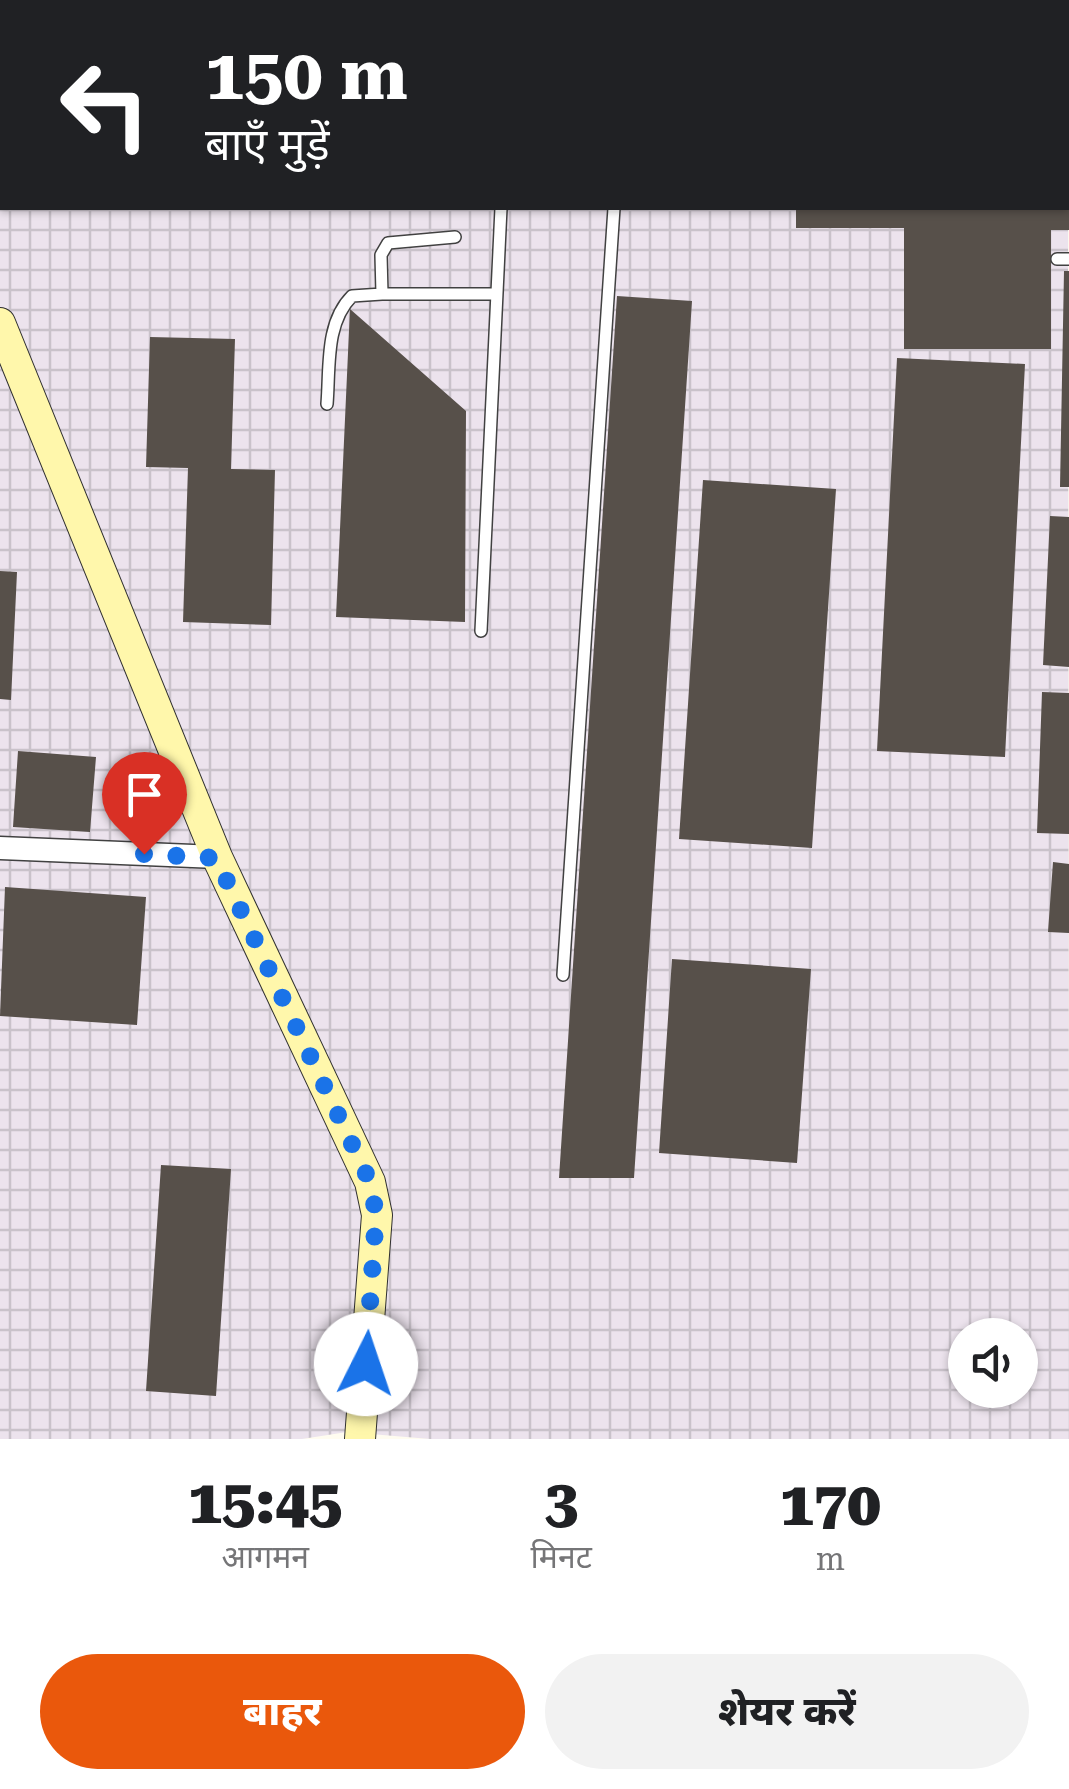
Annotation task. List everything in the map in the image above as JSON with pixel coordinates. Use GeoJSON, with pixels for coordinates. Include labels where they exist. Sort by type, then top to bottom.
{"type":"FeatureCollection","features":[{"type":"Feature","properties":{"kind":"street"},"geometry":{"type":"LineString","coordinates":[[0,323],[216,858],[370,1182],[376,1214],[360,1439]]}},
{"type":"Feature","properties":{"kind":"street"},"geometry":{"type":"LineString","coordinates":[[0,848],[216,858]]}},
{"type":"Feature","properties":{"kind":"lane"},"geometry":{"type":"LineString","coordinates":[[482,630],[502,210]]}},
{"type":"Feature","properties":{"kind":"lane"},"geometry":{"type":"LineString","coordinates":[[563,975],[614,210]]}},
{"type":"Feature","properties":{"kind":"lane"},"geometry":{"type":"LineString","coordinates":[[382,294],[380,255],[388,243],[455,237]]}},
{"type":"Feature","properties":{"kind":"lane"},"geometry":{"type":"LineString","coordinates":[[327,404],[333,327],[340,307],[352,296],[496,294]]}},
{"type":"Feature","properties":{"kind":"shaded area"},"geometry":{"type":"Polygon","coordinates":[[[0,210],[1068,210],[1069,1439],[430,1439],[347,1432],[302,1439],[0,1439],[0,210]]]}},
{"type":"Feature","properties":{"kind":"building"},"geometry":{"type":"Polygon","coordinates":[[[796,210],[1069,210],[1069,230],[1051,230],[1051,349],[904,349],[904,228],[796,228],[796,210]]]}},
{"type":"Feature","properties":{"kind":"building"},"geometry":{"type":"Polygon","coordinates":[[[1064,271],[1069,271],[1069,487],[1060,487],[1064,271]]]}},
{"type":"Feature","properties":{"kind":"building"},"geometry":{"type":"Polygon","coordinates":[[[617,296],[692,301],[634,1178],[559,1178],[617,296]]]}},
{"type":"Feature","properties":{"kind":"building"},"geometry":{"type":"Polygon","coordinates":[[[350,309],[466,411],[465,622],[336,617],[350,309]]]}},
{"type":"Feature","properties":{"kind":"building"},"geometry":{"type":"Polygon","coordinates":[[[150,337],[235,339],[231,469],[275,470],[271,625],[183,622],[188,468],[146,467],[150,337]]]}},
{"type":"Feature","properties":{"kind":"building"},"geometry":{"type":"Polygon","coordinates":[[[897,358],[1025,364],[1005,757],[877,751],[897,358]]]}},
{"type":"Feature","properties":{"kind":"building"},"geometry":{"type":"Polygon","coordinates":[[[703,480],[836,489],[812,848],[679,839],[703,480]]]}},
{"type":"Feature","properties":{"kind":"building"},"geometry":{"type":"Polygon","coordinates":[[[1050,516],[1069,517],[1069,667],[1043,665],[1050,516]]]}},
{"type":"Feature","properties":{"kind":"building"},"geometry":{"type":"Polygon","coordinates":[[[0,571],[17,572],[11,700],[0,699],[0,571]]]}},
{"type":"Feature","properties":{"kind":"building"},"geometry":{"type":"Polygon","coordinates":[[[1042,692],[1069,693],[1069,834],[1037,833],[1042,692]]]}},
{"type":"Feature","properties":{"kind":"building"},"geometry":{"type":"Polygon","coordinates":[[[18,751],[96,757],[90,832],[13,827],[18,751]]]}},
{"type":"Feature","properties":{"kind":"building"},"geometry":{"type":"Polygon","coordinates":[[[1053,862],[1069,864],[1069,933],[1048,932],[1053,862]]]}},
{"type":"Feature","properties":{"kind":"building"},"geometry":{"type":"Polygon","coordinates":[[[5,887],[146,897],[137,1025],[0,1016],[5,887]]]}},
{"type":"Feature","properties":{"kind":"building"},"geometry":{"type":"Polygon","coordinates":[[[672,959],[811,969],[797,1163],[659,1153],[672,959]]]}},
{"type":"Feature","properties":{"kind":"building"},"geometry":{"type":"Polygon","coordinates":[[[161,1165],[231,1169],[216,1396],[146,1391],[161,1165]]]}},
{"type":"Feature","properties":{"kind":"route"},"geometry":{"type":"LineString","coordinates":[[144,854],[216,858],[352,1140],[370,1182],[376,1214],[366,1364]]}}]}
